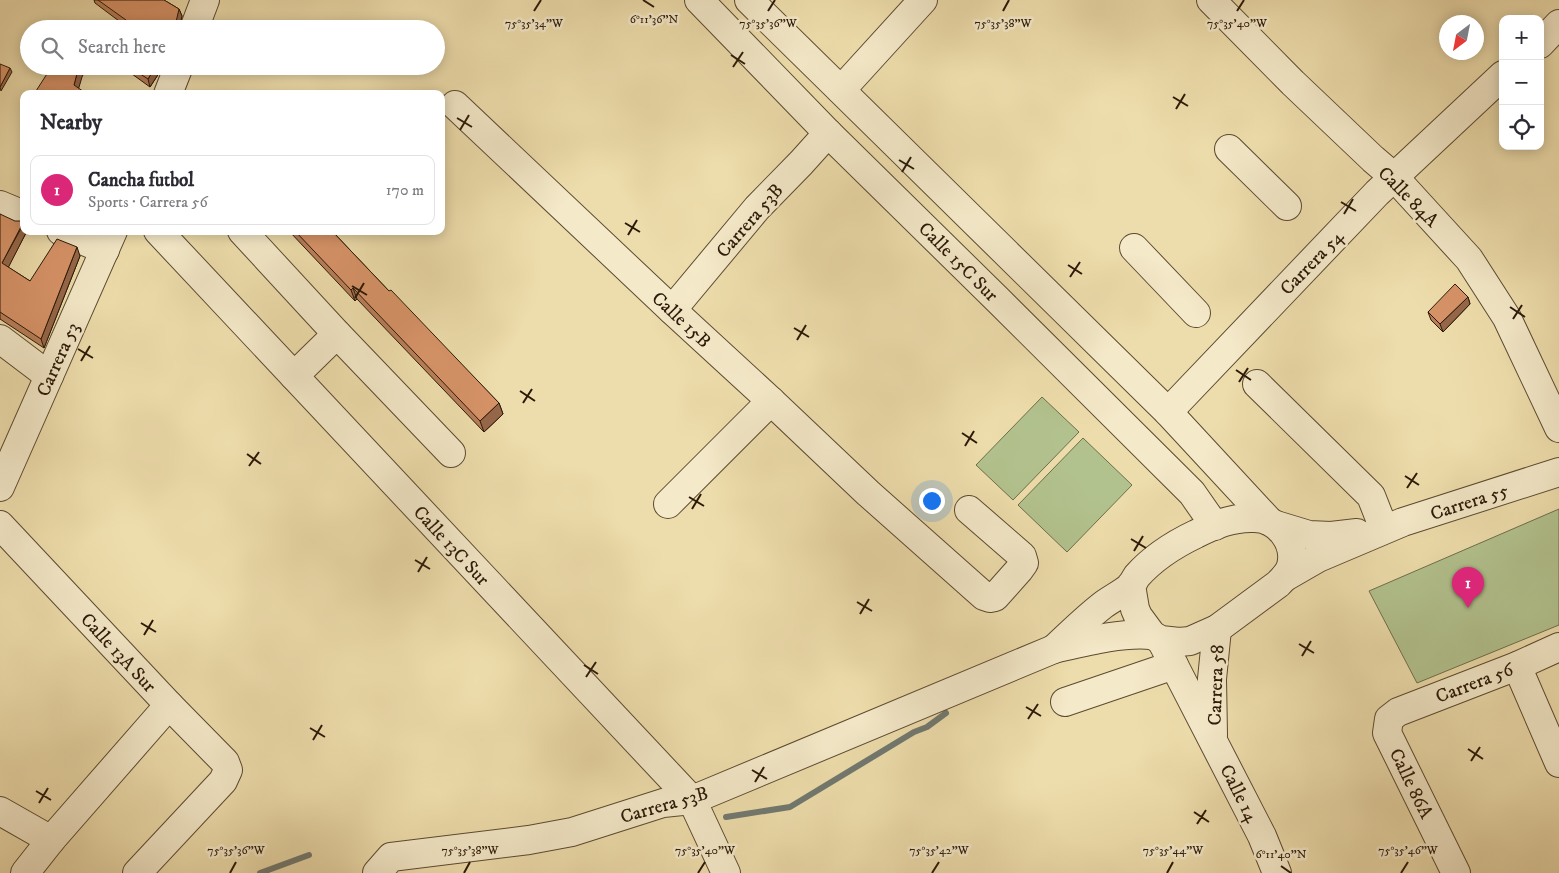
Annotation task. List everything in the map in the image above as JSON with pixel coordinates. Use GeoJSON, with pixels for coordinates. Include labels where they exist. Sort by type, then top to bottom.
{"type":"FeatureCollection","features":[{"type":"Feature","properties":{"kind":"street"},"geometry":{"type":"LineString","coordinates":[[197,20],[205,0]]}},
{"type":"Feature","properties":{"kind":"street","name":"Calle 15C Sur"},"geometry":{"type":"LineString","coordinates":[[699,0],[828,133],[1192,492],[1215,526]]}},
{"type":"Feature","properties":{"kind":"street","name":"Calle 15C Sur"},"geometry":{"type":"LineString","coordinates":[[749,0],[1168,412],[1287,536],[1292,549],[1291,565],[1285,577]]}},
{"type":"Feature","properties":{"kind":"street"},"geometry":{"type":"LineString","coordinates":[[841,90],[923,0]]}},
{"type":"Feature","properties":{"kind":"street","name":"Calle 84A"},"geometry":{"type":"LineString","coordinates":[[1211,0],[1326,115],[1394,178],[1469,259],[1507,318],[1559,428]]}},
{"type":"Feature","properties":{"kind":"street"},"geometry":{"type":"LineString","coordinates":[[1544,40],[1559,24]]}},
{"type":"Feature","properties":{"kind":"street"},"geometry":{"type":"LineString","coordinates":[[170,90],[175,75]]}},
{"type":"Feature","properties":{"kind":"street","name":"Carrera 54"},"geometry":{"type":"LineString","coordinates":[[1168,412],[1377,193],[1499,78]]}},
{"type":"Feature","properties":{"kind":"street","name":"Calle 15B"},"geometry":{"type":"LineString","coordinates":[[455,105],[868,493],[984,596],[995,597],[1020,570],[1024,563],[1022,556],[969,510]]}},
{"type":"Feature","properties":{"kind":"street","name":"Carrera 53B"},"geometry":{"type":"LineString","coordinates":[[672,310],[757,208],[828,133]]}},
{"type":"Feature","properties":{"kind":"street"},"geometry":{"type":"LineString","coordinates":[[1229,150],[1287,206]]}},
{"type":"Feature","properties":{"kind":"street"},"geometry":{"type":"LineString","coordinates":[[0,206],[20,214]]}},
{"type":"Feature","properties":{"kind":"street"},"geometry":{"type":"LineString","coordinates":[[82,235],[109,240]]}},
{"type":"Feature","properties":{"kind":"street","name":"Calle 13C Sur"},"geometry":{"type":"LineString","coordinates":[[162,235],[692,800],[726,873]]}},
{"type":"Feature","properties":{"kind":"street"},"geometry":{"type":"LineString","coordinates":[[246,235],[451,453]]}},
{"type":"Feature","properties":{"kind":"street","name":"Carrera 53"},"geometry":{"type":"LineString","coordinates":[[0,487],[109,240]]}},
{"type":"Feature","properties":{"kind":"street"},"geometry":{"type":"LineString","coordinates":[[1134,248],[1196,313]]}},
{"type":"Feature","properties":{"kind":"street"},"geometry":{"type":"LineString","coordinates":[[294,376],[337,334]]}},
{"type":"Feature","properties":{"kind":"street"},"geometry":{"type":"LineString","coordinates":[[0,339],[49,376]]}},
{"type":"Feature","properties":{"kind":"street"},"geometry":{"type":"LineString","coordinates":[[1256,384],[1371,496],[1381,530]]}},
{"type":"Feature","properties":{"kind":"street"},"geometry":{"type":"LineString","coordinates":[[668,504],[771,400]]}},
{"type":"Feature","properties":{"kind":"street","name":"Carrera 55"},"geometry":{"type":"LineString","coordinates":[[1217,629],[1285,577],[1318,558],[1381,530],[1559,472]]}},
{"type":"Feature","properties":{"kind":"street","name":"Carrera 55"},"geometry":{"type":"LineString","coordinates":[[1215,526],[1239,519],[1256,517],[1309,536],[1331,536],[1381,530]]}},
{"type":"Feature","properties":{"kind":"street","name":"Calle 13A Sur"},"geometry":{"type":"LineString","coordinates":[[0,526],[225,762],[228,770],[223,781],[137,873]]}},
{"type":"Feature","properties":{"kind":"street","name":"Carrera 53B"},"geometry":{"type":"LineString","coordinates":[[1054,649],[1089,616],[1131,585],[1138,576],[1165,553],[1196,534],[1215,526]]}},
{"type":"Feature","properties":{"kind":"street"},"geometry":{"type":"LineString","coordinates":[[1131,585],[1138,616],[1157,637],[1174,665],[1213,742]]}},
{"type":"Feature","properties":{"kind":"street","name":"Carrera 53B"},"geometry":{"type":"LineString","coordinates":[[377,873],[391,857],[529,840],[572,832],[663,803],[692,800],[1054,649],[1102,638],[1143,634],[1190,641],[1217,629]]}},
{"type":"Feature","properties":{"kind":"street","name":"Carrera 58"},"geometry":{"type":"LineString","coordinates":[[1213,742],[1212,679],[1217,629]]}},
{"type":"Feature","properties":{"kind":"street","name":"Carrera 56"},"geometry":{"type":"LineString","coordinates":[[1389,719],[1398,712],[1517,666],[1559,647]]}},
{"type":"Feature","properties":{"kind":"street"},"geometry":{"type":"LineString","coordinates":[[1065,702],[1174,665]]}},
{"type":"Feature","properties":{"kind":"street"},"geometry":{"type":"LineString","coordinates":[[1517,666],[1559,763]]}},
{"type":"Feature","properties":{"kind":"street"},"geometry":{"type":"LineString","coordinates":[[24,873],[50,840],[169,705]]}},
{"type":"Feature","properties":{"kind":"street","name":"Calle 86A"},"geometry":{"type":"LineString","coordinates":[[1389,719],[1387,733],[1456,873]]}},
{"type":"Feature","properties":{"kind":"street","name":"Calle 14"},"geometry":{"type":"LineString","coordinates":[[1213,742],[1262,836],[1277,873]]}},
{"type":"Feature","properties":{"kind":"street"},"geometry":{"type":"LineString","coordinates":[[0,811],[50,840]]}},
{"type":"Feature","properties":{"kind":"green space"},"geometry":{"type":"Polygon","coordinates":[[[1042,397],[1079,432],[1013,500],[976,465],[1042,397]]]}},
{"type":"Feature","properties":{"kind":"green space"},"geometry":{"type":"Polygon","coordinates":[[[1083,438],[1132,485],[1067,552],[1018,505],[1083,438]]]}},
{"type":"Feature","properties":{"kind":"green space"},"geometry":{"type":"Polygon","coordinates":[[[1559,509],[1559,625],[1417,683],[1369,591],[1559,509]]]}},
{"type":"Feature","properties":{"kind":"building"},"geometry":{"type":"Polygon","coordinates":[[[98,0],[164,0],[179,9],[176,20],[126,20],[98,0]]]}},
{"type":"Feature","properties":{"kind":"building"},"geometry":{"type":"Polygon","coordinates":[[[0,64],[10,68],[0,87],[0,64]]]}},
{"type":"Feature","properties":{"kind":"building"},"geometry":{"type":"Polygon","coordinates":[[[46,75],[77,75],[74,85],[81,90],[37,90],[46,75]]]}},
{"type":"Feature","properties":{"kind":"building"},"geometry":{"type":"Polygon","coordinates":[[[142,75],[150,75],[148,79],[142,75]]]}},
{"type":"Feature","properties":{"kind":"building"},"geometry":{"type":"Polygon","coordinates":[[[0,214],[15,221],[20,221],[20,229],[2,263],[30,281],[57,239],[77,247],[41,339],[0,312],[0,214]]]}},
{"type":"Feature","properties":{"kind":"building"},"geometry":{"type":"Polygon","coordinates":[[[299,235],[336,235],[499,403],[480,421],[353,288],[351,290],[299,235]]]}},
{"type":"Feature","properties":{"kind":"building"},"geometry":{"type":"Polygon","coordinates":[[[1455,284],[1468,297],[1440,324],[1428,312],[1455,284]]]}},
{"type":"Feature","properties":{"kind":"waterway"},"geometry":{"type":"LineString","coordinates":[[726,817],[790,807],[914,732],[927,727],[946,713]]}},
{"type":"Feature","properties":{"kind":"waterway"},"geometry":{"type":"LineString","coordinates":[[260,873],[309,855]]}},
{"type":"Feature","properties":{"kind":"place","name":"Cancha futbol"},"geometry":{"type":"Point","coordinates":[1468,608]}}]}
